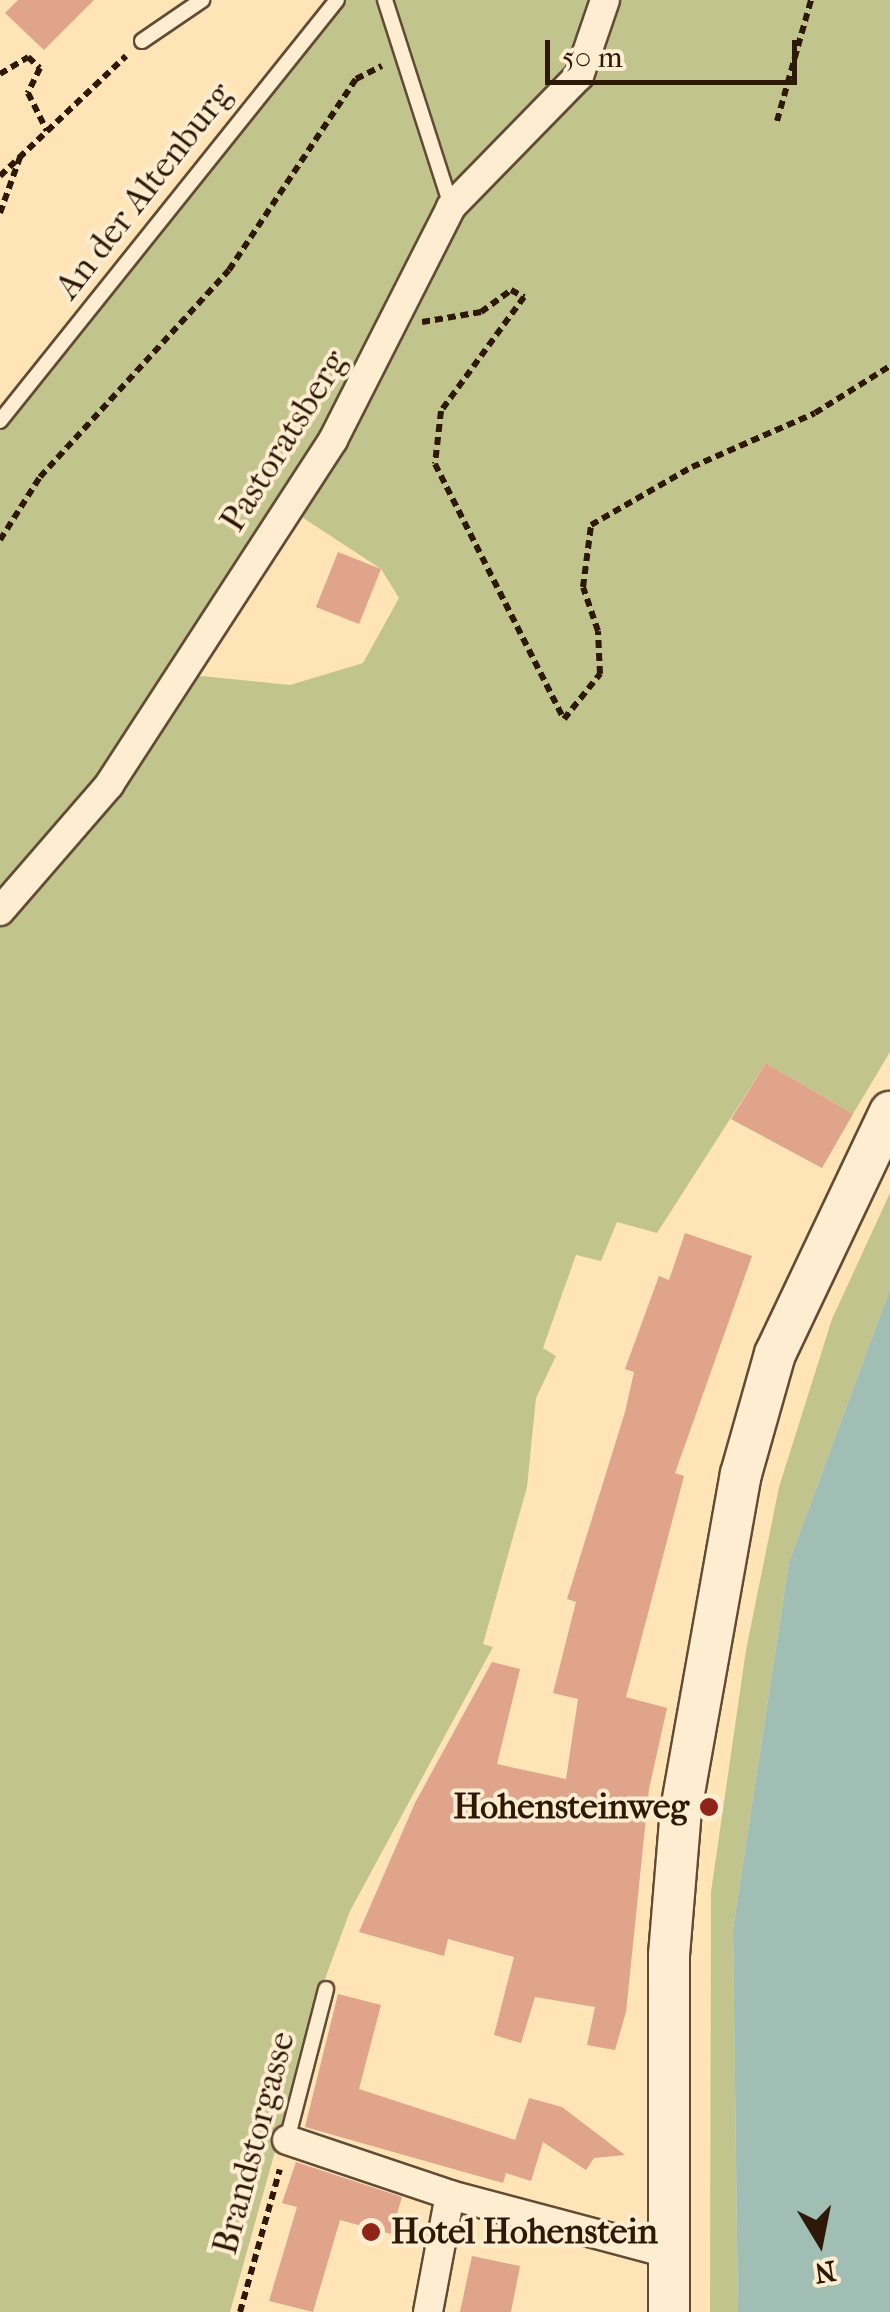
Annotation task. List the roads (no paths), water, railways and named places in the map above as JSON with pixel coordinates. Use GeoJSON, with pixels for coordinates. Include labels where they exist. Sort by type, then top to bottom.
{"type":"FeatureCollection","features":[{"type":"Feature","properties":{"kind":"main road"},"geometry":{"type":"LineString","coordinates":[[669,2312],[669,1955],[682,1810],[742,1474],[775,1354],[890,1112]]}},
{"type":"Feature","properties":{"kind":"street","name":"Pastoratsberg"},"geometry":{"type":"LineString","coordinates":[[0,911],[108,785],[333,440],[402,318],[451,207],[579,76],[605,0]]}},
{"type":"Feature","properties":{"kind":"street"},"geometry":{"type":"LineString","coordinates":[[288,2140],[450,2195],[668,2252]]}},
{"type":"Feature","properties":{"kind":"street"},"geometry":{"type":"LineString","coordinates":[[428,2312],[450,2195]]}},
{"type":"Feature","properties":{"kind":"lane"},"geometry":{"type":"LineString","coordinates":[[142,41],[202,0]]}},
{"type":"Feature","properties":{"kind":"lane","name":"An der Altenburg"},"geometry":{"type":"LineString","coordinates":[[0,421],[336,0]]}},
{"type":"Feature","properties":{"kind":"lane"},"geometry":{"type":"LineString","coordinates":[[386,0],[451,207]]}},
{"type":"Feature","properties":{"kind":"lane","name":"Brandstorgasse"},"geometry":{"type":"LineString","coordinates":[[288,2140],[326,1990]]}},
{"type":"Feature","properties":{"kind":"water"},"geometry":{"type":"Polygon","coordinates":[[[890,1289],[890,2312],[738,2312],[733,1929],[789,1562],[890,1289]]]}},
{"type":"Feature","properties":{"kind":"place","name":"Hohensteinweg"},"geometry":{"type":"Point","coordinates":[709,1807]}},
{"type":"Feature","properties":{"kind":"place","name":"Hotel Hohenstein"},"geometry":{"type":"Point","coordinates":[371,2232]}}]}
